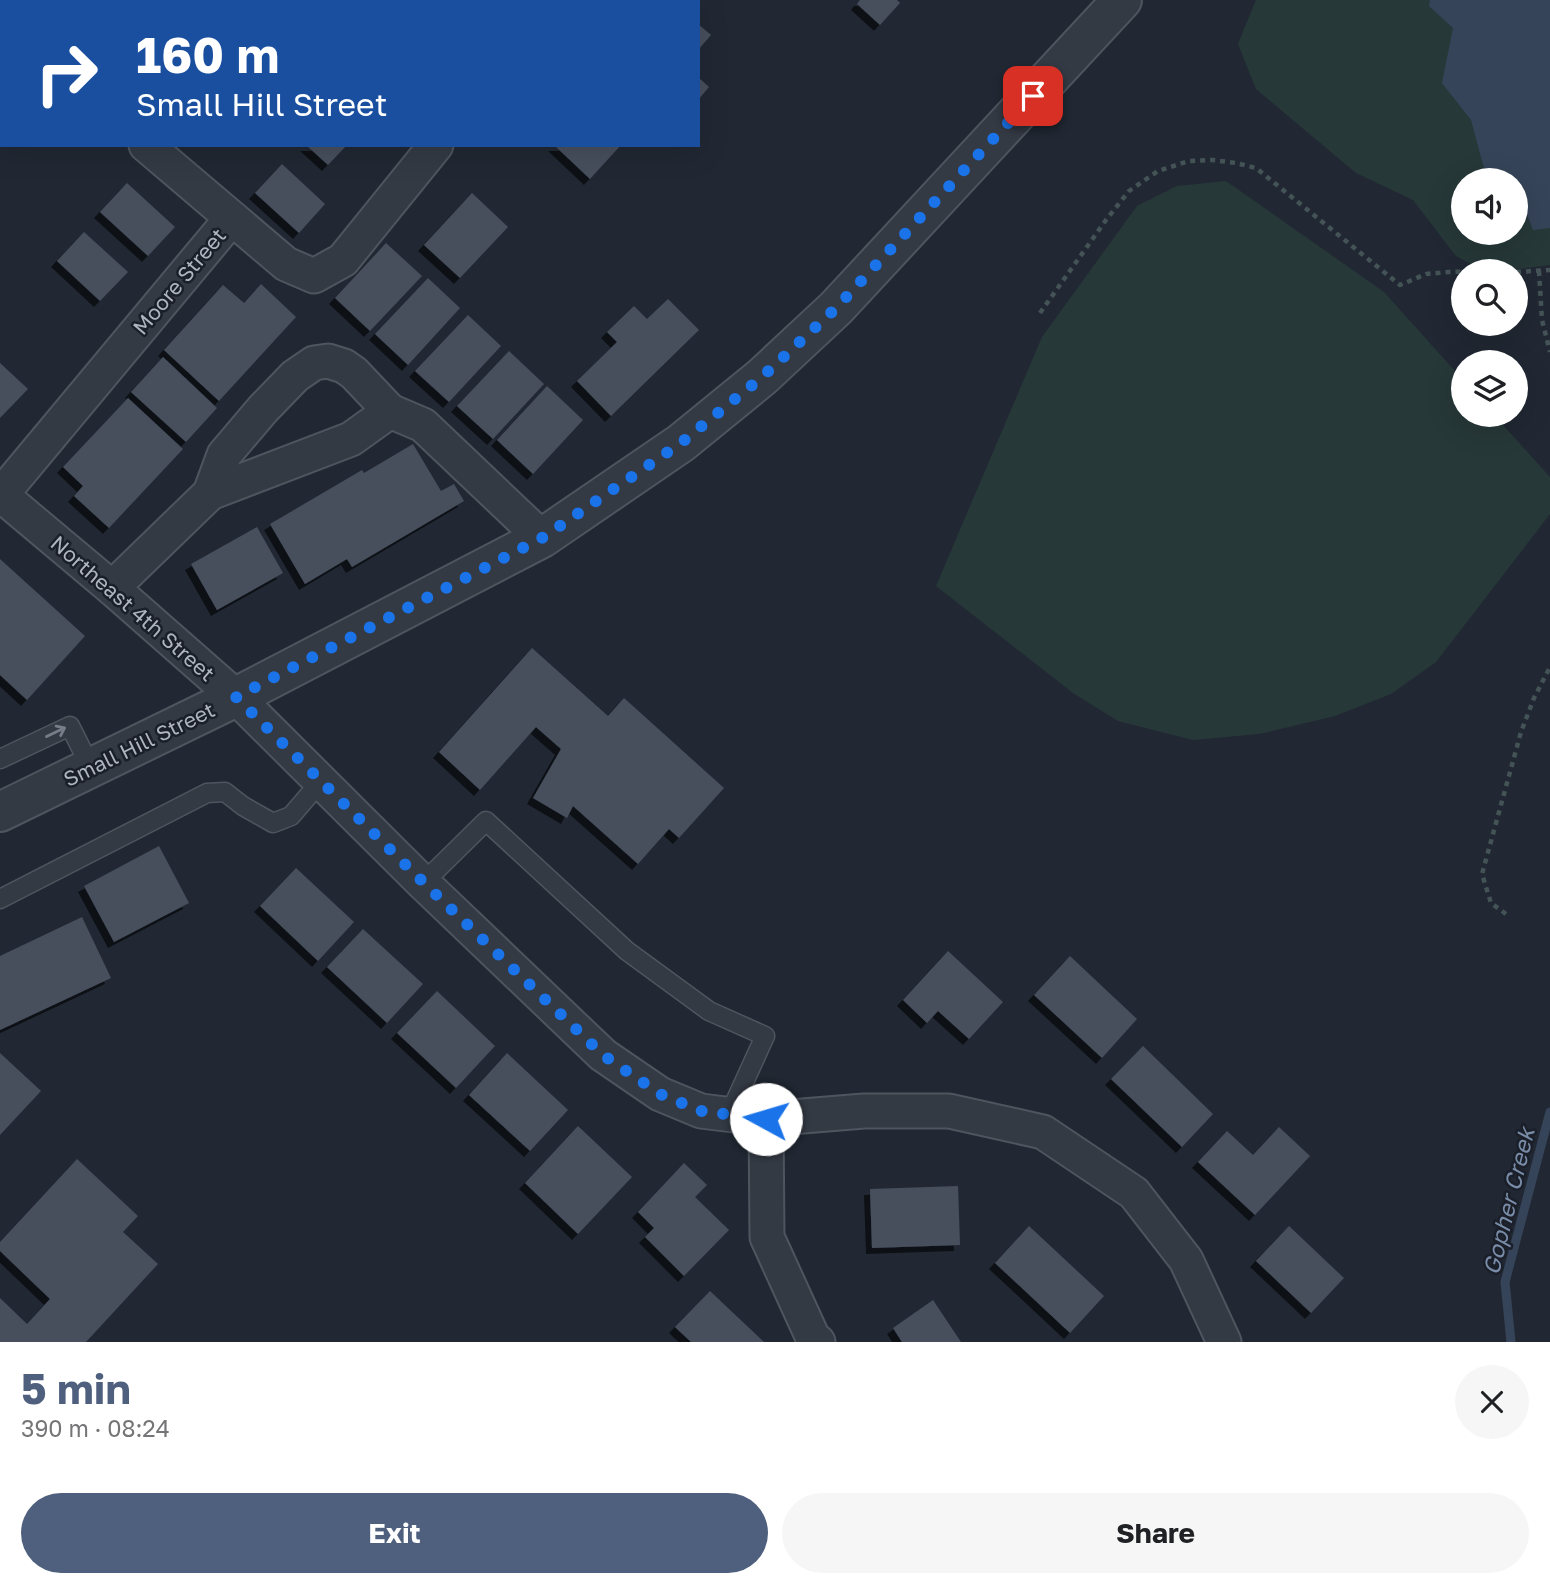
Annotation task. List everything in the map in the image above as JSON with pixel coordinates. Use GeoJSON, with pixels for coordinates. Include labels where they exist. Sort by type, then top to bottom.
{"type":"FeatureCollection","features":[{"type":"Feature","properties":{"kind":"street","name":"Small Hill Street"},"geometry":{"type":"LineString","coordinates":[[0,812],[236,697],[542,538],[681,443],[762,377],[836,308],[1122,0]]}},
{"type":"Feature","properties":{"kind":"street"},"geometry":{"type":"LineString","coordinates":[[148,147],[231,219]]}},
{"type":"Feature","properties":{"kind":"street","name":"Moore Street"},"geometry":{"type":"LineString","coordinates":[[1,494],[231,219],[286,264],[314,276],[343,260],[434,147]]}},
{"type":"Feature","properties":{"kind":"street"},"geometry":{"type":"LineString","coordinates":[[210,493],[223,455],[263,409],[295,376],[314,363],[328,361],[344,366],[354,373],[390,411],[423,425],[542,538]]}},
{"type":"Feature","properties":{"kind":"street"},"geometry":{"type":"LineString","coordinates":[[111,588],[210,493],[351,439],[390,411]]}},
{"type":"Feature","properties":{"kind":"street","name":"Northeast 4th Street"},"geometry":{"type":"LineString","coordinates":[[1,494],[236,697],[603,1055],[660,1094],[701,1111],[766,1119],[864,1111],[949,1111],[1043,1132],[1134,1193],[1186,1259],[1224,1342]]}},
{"type":"Feature","properties":{"kind":"street"},"geometry":{"type":"LineString","coordinates":[[766,1119],[767,1237],[813,1338],[818,1342]]}},
{"type":"Feature","properties":{"kind":"lane"},"geometry":{"type":"LineString","coordinates":[[0,759],[69,726],[91,768]]}},
{"type":"Feature","properties":{"kind":"lane"},"geometry":{"type":"LineString","coordinates":[[0,899],[207,793],[225,792],[273,823],[291,816],[321,781]]}},
{"type":"Feature","properties":{"kind":"lane"},"geometry":{"type":"LineString","coordinates":[[424,883],[486,821],[628,951],[709,1011],[765,1036],[729,1115]]}},
{"type":"Feature","properties":{"kind":"path"},"geometry":{"type":"LineString","coordinates":[[1040,313],[1129,191],[1158,171],[1189,162],[1213,160],[1256,168],[1400,285],[1426,274],[1451,272]]}},
{"type":"Feature","properties":{"kind":"path"},"geometry":{"type":"LineString","coordinates":[[1528,271],[1550,270]]}},
{"type":"Feature","properties":{"kind":"path"},"geometry":{"type":"LineString","coordinates":[[1538,271],[1542,320],[1550,352]]}},
{"type":"Feature","properties":{"kind":"path"},"geometry":{"type":"LineString","coordinates":[[1506,914],[1491,903],[1482,874],[1521,732],[1550,667]]}},
{"type":"Feature","properties":{"kind":"shaded area"},"geometry":{"type":"Polygon","coordinates":[[[1256,0],[1550,0],[1550,265],[1528,268],[1528,259],[1462,259],[1456,256],[1413,200],[1356,173],[1256,89],[1238,44],[1256,0]]]}},
{"type":"Feature","properties":{"kind":"shaded area"},"geometry":{"type":"Polygon","coordinates":[[[1226,181],[1384,292],[1451,367],[1451,427],[1505,427],[1550,477],[1550,514],[1436,662],[1391,694],[1335,716],[1259,734],[1193,740],[1118,721],[1073,693],[936,586],[1042,337],[1137,206],[1177,186],[1226,181]]]}},
{"type":"Feature","properties":{"kind":"water"},"geometry":{"type":"Polygon","coordinates":[[[1430,0],[1550,0],[1550,228],[1533,230],[1528,217],[1528,168],[1485,168],[1471,120],[1442,83],[1453,28],[1429,6],[1430,0]]]}},
{"type":"Feature","properties":{"kind":"building"},"geometry":{"type":"Polygon","coordinates":[[[860,0],[897,0],[900,3],[880,25],[857,4],[860,0]]]}},
{"type":"Feature","properties":{"kind":"building"},"geometry":{"type":"Polygon","coordinates":[[[700,26],[711,35],[700,48],[700,26]]]}},
{"type":"Feature","properties":{"kind":"building"},"geometry":{"type":"Polygon","coordinates":[[[700,79],[709,87],[700,98],[700,79]]]}},
{"type":"Feature","properties":{"kind":"building"},"geometry":{"type":"Polygon","coordinates":[[[308,147],[345,147],[328,165],[308,147]]]}},
{"type":"Feature","properties":{"kind":"building"},"geometry":{"type":"Polygon","coordinates":[[[556,147],[619,147],[590,179],[556,147]]]}},
{"type":"Feature","properties":{"kind":"building"},"geometry":{"type":"Polygon","coordinates":[[[282,164],[325,204],[299,233],[255,193],[282,164]]]}},
{"type":"Feature","properties":{"kind":"building"},"geometry":{"type":"Polygon","coordinates":[[[127,183],[175,227],[148,256],[100,212],[127,183]]]}},
{"type":"Feature","properties":{"kind":"building"},"geometry":{"type":"Polygon","coordinates":[[[472,193],[508,227],[460,278],[424,245],[472,193]]]}},
{"type":"Feature","properties":{"kind":"building"},"geometry":{"type":"Polygon","coordinates":[[[84,232],[128,272],[100,301],[57,261],[84,232]]]}},
{"type":"Feature","properties":{"kind":"building"},"geometry":{"type":"Polygon","coordinates":[[[386,243],[422,276],[370,331],[335,298],[386,243]]]}},
{"type":"Feature","properties":{"kind":"building"},"geometry":{"type":"Polygon","coordinates":[[[428,278],[460,308],[408,365],[375,334],[428,278]]]}},
{"type":"Feature","properties":{"kind":"building"},"geometry":{"type":"Polygon","coordinates":[[[261,284],[296,317],[219,401],[164,350],[223,285],[244,303],[261,284]]]}},
{"type":"Feature","properties":{"kind":"building"},"geometry":{"type":"Polygon","coordinates":[[[668,299],[699,330],[611,416],[577,381],[617,342],[607,332],[634,306],[647,319],[668,299]]]}},
{"type":"Feature","properties":{"kind":"building"},"geometry":{"type":"Polygon","coordinates":[[[468,315],[501,346],[449,402],[415,371],[468,315]]]}},
{"type":"Feature","properties":{"kind":"building"},"geometry":{"type":"Polygon","coordinates":[[[509,351],[544,384],[493,439],[457,406],[509,351]]]}},
{"type":"Feature","properties":{"kind":"building"},"geometry":{"type":"Polygon","coordinates":[[[163,357],[217,408],[186,442],[131,392],[163,357]]]}},
{"type":"Feature","properties":{"kind":"building"},"geometry":{"type":"Polygon","coordinates":[[[0,363],[28,389],[0,418],[0,363]]]}},
{"type":"Feature","properties":{"kind":"building"},"geometry":{"type":"Polygon","coordinates":[[[547,386],[583,420],[533,474],[497,440],[547,386]]]}},
{"type":"Feature","properties":{"kind":"building"},"geometry":{"type":"Polygon","coordinates":[[[128,398],[183,449],[109,528],[74,496],[83,486],[63,467],[128,398]]]}},
{"type":"Feature","properties":{"kind":"building"},"geometry":{"type":"Polygon","coordinates":[[[413,444],[441,491],[454,484],[464,501],[352,567],[347,559],[305,584],[270,524],[362,470],[364,473],[413,444]]]}},
{"type":"Feature","properties":{"kind":"building"},"geometry":{"type":"Polygon","coordinates":[[[257,527],[283,573],[217,610],[191,564],[257,527]]]}},
{"type":"Feature","properties":{"kind":"building"},"geometry":{"type":"Polygon","coordinates":[[[0,559],[85,636],[27,700],[0,675],[0,559]]]}},
{"type":"Feature","properties":{"kind":"building"},"geometry":{"type":"Polygon","coordinates":[[[532,648],[608,716],[624,698],[724,788],[679,838],[669,829],[638,864],[573,806],[567,818],[533,798],[561,749],[536,727],[480,790],[439,752],[532,648]]]}},
{"type":"Feature","properties":{"kind":"building"},"geometry":{"type":"Polygon","coordinates":[[[159,846],[189,903],[114,942],[84,886],[159,846]]]}},
{"type":"Feature","properties":{"kind":"building"},"geometry":{"type":"Polygon","coordinates":[[[296,868],[354,922],[318,961],[260,906],[296,868]]]}},
{"type":"Feature","properties":{"kind":"building"},"geometry":{"type":"Polygon","coordinates":[[[82,917],[111,978],[0,1030],[0,956],[82,917]]]}},
{"type":"Feature","properties":{"kind":"building"},"geometry":{"type":"Polygon","coordinates":[[[363,929],[423,984],[387,1023],[327,967],[363,929]]]}},
{"type":"Feature","properties":{"kind":"building"},"geometry":{"type":"Polygon","coordinates":[[[948,951],[1003,1002],[969,1039],[938,1011],[927,1023],[903,1000],[948,951]]]}},
{"type":"Feature","properties":{"kind":"building"},"geometry":{"type":"Polygon","coordinates":[[[1070,956],[1137,1019],[1102,1058],[1034,995],[1070,956]]]}},
{"type":"Feature","properties":{"kind":"building"},"geometry":{"type":"Polygon","coordinates":[[[437,991],[495,1046],[456,1088],[397,1033],[437,991]]]}},
{"type":"Feature","properties":{"kind":"building"},"geometry":{"type":"Polygon","coordinates":[[[1143,1046],[1213,1114],[1182,1147],[1111,1079],[1143,1046]]]}},
{"type":"Feature","properties":{"kind":"building"},"geometry":{"type":"Polygon","coordinates":[[[0,1053],[41,1091],[0,1135],[0,1053]]]}},
{"type":"Feature","properties":{"kind":"building"},"geometry":{"type":"Polygon","coordinates":[[[507,1053],[568,1110],[530,1151],[469,1095],[507,1053]]]}},
{"type":"Feature","properties":{"kind":"building"},"geometry":{"type":"Polygon","coordinates":[[[578,1126],[632,1177],[578,1234],[525,1183],[578,1126]]]}},
{"type":"Feature","properties":{"kind":"building"},"geometry":{"type":"Polygon","coordinates":[[[1279,1127],[1310,1156],[1255,1215],[1198,1162],[1227,1131],[1253,1155],[1279,1127]]]}},
{"type":"Feature","properties":{"kind":"building"},"geometry":{"type":"Polygon","coordinates":[[[77,1159],[138,1216],[123,1232],[158,1264],[86,1342],[0,1342],[0,1298],[27,1324],[50,1299],[0,1251],[0,1242],[77,1159]]]}},
{"type":"Feature","properties":{"kind":"building"},"geometry":{"type":"Polygon","coordinates":[[[684,1163],[707,1185],[695,1197],[729,1230],[684,1276],[645,1237],[654,1228],[638,1212],[684,1163]]]}},
{"type":"Feature","properties":{"kind":"building"},"geometry":{"type":"Polygon","coordinates":[[[958,1186],[960,1245],[872,1248],[870,1189],[958,1186]]]}},
{"type":"Feature","properties":{"kind":"building"},"geometry":{"type":"Polygon","coordinates":[[[1029,1226],[1104,1296],[1070,1333],[995,1263],[1029,1226]]]}},
{"type":"Feature","properties":{"kind":"building"},"geometry":{"type":"Polygon","coordinates":[[[1289,1226],[1344,1278],[1311,1313],[1256,1261],[1289,1226]]]}},
{"type":"Feature","properties":{"kind":"building"},"geometry":{"type":"Polygon","coordinates":[[[710,1291],[764,1342],[691,1342],[675,1327],[710,1291]]]}},
{"type":"Feature","properties":{"kind":"building"},"geometry":{"type":"Polygon","coordinates":[[[933,1300],[961,1342],[902,1342],[893,1328],[933,1300]]]}},
{"type":"Feature","properties":{"kind":"waterway","name":"Gopher Creek"},"geometry":{"type":"LineString","coordinates":[[1511,1342],[1505,1282],[1550,1112]]}},
{"type":"Feature","properties":{"kind":"route"},"geometry":{"type":"LineString","coordinates":[[766,1119],[701,1111],[660,1094],[603,1055],[236,697],[542,538],[681,443],[762,377],[836,308],[1033,96]]}}]}
